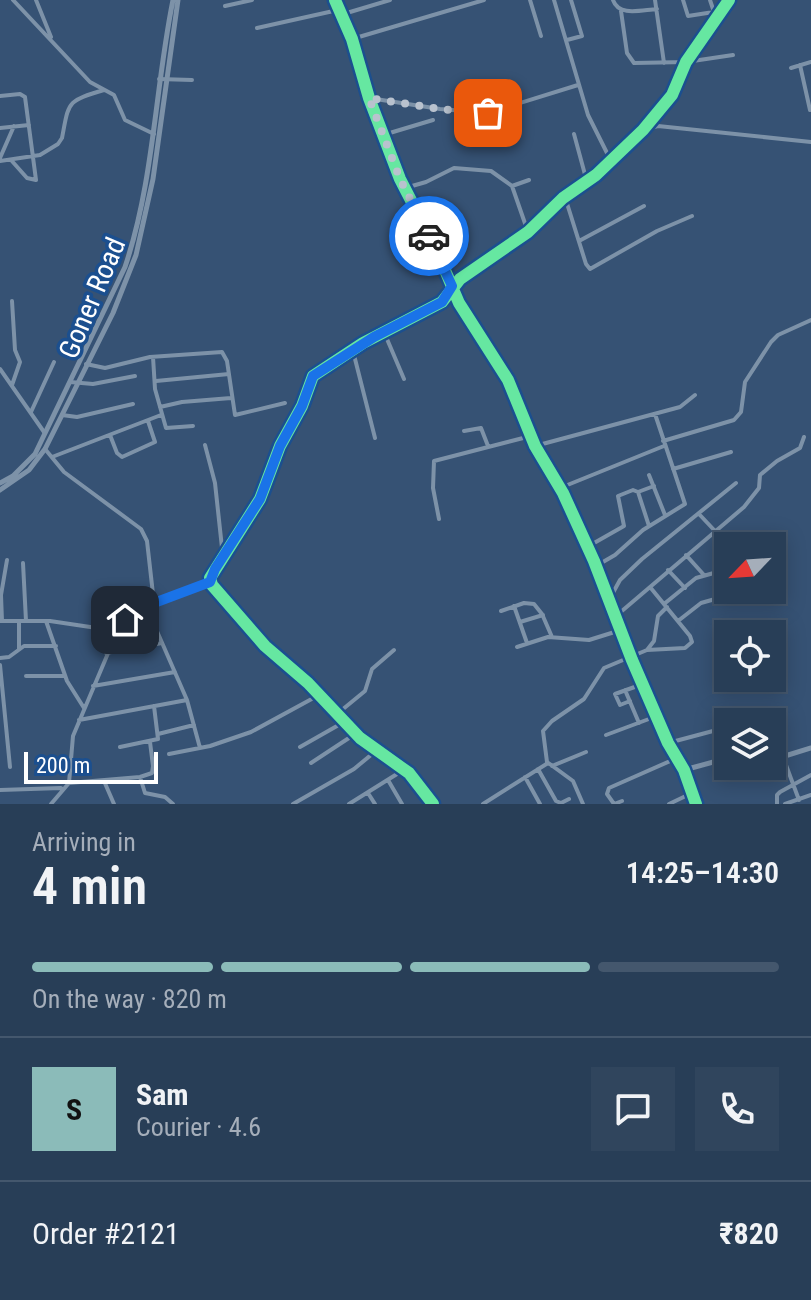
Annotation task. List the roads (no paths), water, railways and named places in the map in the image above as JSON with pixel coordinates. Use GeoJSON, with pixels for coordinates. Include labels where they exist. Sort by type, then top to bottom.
{"type":"FeatureCollection","features":[{"type":"Feature","properties":{"kind":"street"},"geometry":{"type":"LineString","coordinates":[[13,0],[90,82],[114,95],[125,120],[154,134]]}},
{"type":"Feature","properties":{"kind":"street"},"geometry":{"type":"LineString","coordinates":[[36,0],[51,39]]}},
{"type":"Feature","properties":{"kind":"street","name":"Goner Road"},"geometry":{"type":"LineString","coordinates":[[48,436],[62,415],[135,236],[175,0]]}},
{"type":"Feature","properties":{"kind":"street"},"geometry":{"type":"LineString","coordinates":[[225,6],[252,0]]}},
{"type":"Feature","properties":{"kind":"street"},"geometry":{"type":"LineString","coordinates":[[335,0],[405,188],[464,312],[508,380],[535,446],[560,488],[596,566],[668,743],[684,770],[696,804]]}},
{"type":"Feature","properties":{"kind":"street"},"geometry":{"type":"LineString","coordinates":[[257,28],[390,0]]}},
{"type":"Feature","properties":{"kind":"street"},"geometry":{"type":"LineString","coordinates":[[352,39],[484,0]]}},
{"type":"Feature","properties":{"kind":"street"},"geometry":{"type":"LineString","coordinates":[[530,0],[541,36]]}},
{"type":"Feature","properties":{"kind":"street"},"geometry":{"type":"LineString","coordinates":[[554,0],[588,115],[611,161]]}},
{"type":"Feature","properties":{"kind":"street"},"geometry":{"type":"LineString","coordinates":[[567,40],[582,36],[571,0]]}},
{"type":"Feature","properties":{"kind":"street"},"geometry":{"type":"LineString","coordinates":[[613,0],[621,11],[657,9]]}},
{"type":"Feature","properties":{"kind":"street"},"geometry":{"type":"LineString","coordinates":[[655,0],[664,63]]}},
{"type":"Feature","properties":{"kind":"street"},"geometry":{"type":"LineString","coordinates":[[683,0],[688,16],[722,11]]}},
{"type":"Feature","properties":{"kind":"street"},"geometry":{"type":"LineString","coordinates":[[710,0],[714,12]]}},
{"type":"Feature","properties":{"kind":"street"},"geometry":{"type":"LineString","coordinates":[[69,783],[71,745],[117,631],[125,620],[146,606],[210,582],[260,499],[280,446],[302,406],[313,376],[353,349],[442,302],[452,286],[528,232],[565,197],[611,161],[643,130],[672,95],[686,62],[729,0]]}},
{"type":"Feature","properties":{"kind":"street"},"geometry":{"type":"LineString","coordinates":[[621,11],[631,61],[686,62],[733,55]]}},
{"type":"Feature","properties":{"kind":"street"},"geometry":{"type":"LineString","coordinates":[[791,68],[811,62]]}},
{"type":"Feature","properties":{"kind":"street"},"geometry":{"type":"LineString","coordinates":[[800,65],[810,110]]}},
{"type":"Feature","properties":{"kind":"street"},"geometry":{"type":"LineString","coordinates":[[162,80],[192,80]]}},
{"type":"Feature","properties":{"kind":"street","name":"Goner Road"},"geometry":{"type":"LineString","coordinates":[[0,490],[29,470],[122,294],[143,231],[158,145],[162,80]]}},
{"type":"Feature","properties":{"kind":"street"},"geometry":{"type":"LineString","coordinates":[[369,98],[488,113],[578,85]]}},
{"type":"Feature","properties":{"kind":"street"},"geometry":{"type":"LineString","coordinates":[[14,126],[0,160],[44,154],[62,138],[66,111],[76,99],[105,89]]}},
{"type":"Feature","properties":{"kind":"street"},"geometry":{"type":"LineString","coordinates":[[0,96],[23,95],[27,103],[37,177],[34,181],[27,178],[11,160]]}},
{"type":"Feature","properties":{"kind":"street"},"geometry":{"type":"LineString","coordinates":[[383,135],[433,120]]}},
{"type":"Feature","properties":{"kind":"street"},"geometry":{"type":"LineString","coordinates":[[0,128],[29,125]]}},
{"type":"Feature","properties":{"kind":"street"},"geometry":{"type":"LineString","coordinates":[[643,130],[658,126],[811,142]]}},
{"type":"Feature","properties":{"kind":"street"},"geometry":{"type":"LineString","coordinates":[[574,134],[587,182]]}},
{"type":"Feature","properties":{"kind":"street"},"geometry":{"type":"LineString","coordinates":[[405,188],[431,181],[448,170],[491,171],[512,186],[528,232]]}},
{"type":"Feature","properties":{"kind":"street"},"geometry":{"type":"LineString","coordinates":[[512,186],[529,180]]}},
{"type":"Feature","properties":{"kind":"street"},"geometry":{"type":"LineString","coordinates":[[565,197],[590,269],[657,231],[692,216]]}},
{"type":"Feature","properties":{"kind":"street"},"geometry":{"type":"LineString","coordinates":[[579,241],[644,206]]}},
{"type":"Feature","properties":{"kind":"street"},"geometry":{"type":"LineString","coordinates":[[113,290],[122,294]]}},
{"type":"Feature","properties":{"kind":"street"},"geometry":{"type":"LineString","coordinates":[[12,301],[15,353],[20,362],[12,385]]}},
{"type":"Feature","properties":{"kind":"street"},"geometry":{"type":"LineString","coordinates":[[560,488],[664,444],[734,420],[741,412],[745,382],[771,342],[778,335],[811,320]]}},
{"type":"Feature","properties":{"kind":"street"},"geometry":{"type":"LineString","coordinates":[[384,332],[404,379]]}},
{"type":"Feature","properties":{"kind":"street"},"geometry":{"type":"LineString","coordinates":[[353,349],[375,438]]}},
{"type":"Feature","properties":{"kind":"street"},"geometry":{"type":"LineString","coordinates":[[86,364],[105,368],[153,357],[222,352],[226,356],[235,415],[285,403]]}},
{"type":"Feature","properties":{"kind":"street"},"geometry":{"type":"LineString","coordinates":[[153,357],[161,415],[166,428],[193,426]]}},
{"type":"Feature","properties":{"kind":"street"},"geometry":{"type":"LineString","coordinates":[[31,412],[54,362]]}},
{"type":"Feature","properties":{"kind":"street"},"geometry":{"type":"LineString","coordinates":[[0,369],[48,436]]}},
{"type":"Feature","properties":{"kind":"street"},"geometry":{"type":"LineString","coordinates":[[155,382],[229,374]]}},
{"type":"Feature","properties":{"kind":"street"},"geometry":{"type":"LineString","coordinates":[[74,383],[93,384],[135,376]]}},
{"type":"Feature","properties":{"kind":"street"},"geometry":{"type":"LineString","coordinates":[[0,381],[6,377]]}},
{"type":"Feature","properties":{"kind":"street"},"geometry":{"type":"LineString","coordinates":[[535,446],[680,407],[695,395]]}},
{"type":"Feature","properties":{"kind":"street"},"geometry":{"type":"LineString","coordinates":[[160,407],[231,398]]}},
{"type":"Feature","properties":{"kind":"street"},"geometry":{"type":"LineString","coordinates":[[62,415],[77,417],[133,404]]}},
{"type":"Feature","properties":{"kind":"street"},"geometry":{"type":"LineString","coordinates":[[596,566],[685,501],[655,414]]}},
{"type":"Feature","properties":{"kind":"street"},"geometry":{"type":"LineString","coordinates":[[52,457],[161,415]]}},
{"type":"Feature","properties":{"kind":"street"},"geometry":{"type":"LineString","coordinates":[[110,435],[117,453],[122,457],[155,442],[148,421]]}},
{"type":"Feature","properties":{"kind":"street"},"geometry":{"type":"LineString","coordinates":[[464,431],[481,428],[488,446]]}},
{"type":"Feature","properties":{"kind":"street"},"geometry":{"type":"LineString","coordinates":[[439,519],[432,463],[531,436]]}},
{"type":"Feature","properties":{"kind":"street"},"geometry":{"type":"LineString","coordinates":[[616,616],[744,507],[759,488],[760,475],[800,448],[804,437]]}},
{"type":"Feature","properties":{"kind":"street"},"geometry":{"type":"LineString","coordinates":[[205,445],[217,500],[223,557]]}},
{"type":"Feature","properties":{"kind":"street"},"geometry":{"type":"LineString","coordinates":[[43,446],[64,472],[141,529],[147,541],[154,603]]}},
{"type":"Feature","properties":{"kind":"street","name":"Goner Road"},"geometry":{"type":"LineString","coordinates":[[0,483],[26,465],[43,446]]}},
{"type":"Feature","properties":{"kind":"street"},"geometry":{"type":"LineString","coordinates":[[673,469],[731,452]]}},
{"type":"Feature","properties":{"kind":"street"},"geometry":{"type":"LineString","coordinates":[[649,475],[665,515]]}},
{"type":"Feature","properties":{"kind":"street"},"geometry":{"type":"LineString","coordinates":[[609,600],[617,584],[631,569],[736,483]]}},
{"type":"Feature","properties":{"kind":"street"},"geometry":{"type":"LineString","coordinates":[[587,547],[624,526],[618,496],[654,486]]}},
{"type":"Feature","properties":{"kind":"street"},"geometry":{"type":"LineString","coordinates":[[638,492],[649,526]]}},
{"type":"Feature","properties":{"kind":"street"},"geometry":{"type":"LineString","coordinates":[[699,514],[715,531]]}},
{"type":"Feature","properties":{"kind":"street"},"geometry":{"type":"LineString","coordinates":[[686,555],[704,575]]}},
{"type":"Feature","properties":{"kind":"street"},"geometry":{"type":"LineString","coordinates":[[7,560],[1,593],[1,621],[46,621],[117,631]]}},
{"type":"Feature","properties":{"kind":"street"},"geometry":{"type":"LineString","coordinates":[[23,563],[26,621]]}},
{"type":"Feature","properties":{"kind":"street"},"geometry":{"type":"LineString","coordinates":[[668,570],[685,588]]}},
{"type":"Feature","properties":{"kind":"street"},"geometry":{"type":"LineString","coordinates":[[647,650],[654,641],[658,616],[666,606],[685,588],[704,575],[714,572]]}},
{"type":"Feature","properties":{"kind":"street"},"geometry":{"type":"LineString","coordinates":[[210,582],[257,638],[319,695],[355,734],[405,769],[433,804]]}},
{"type":"Feature","properties":{"kind":"street"},"geometry":{"type":"LineString","coordinates":[[583,804],[573,781],[550,764],[543,736],[546,726],[584,699],[604,668],[647,650],[685,648],[690,645],[690,636],[649,586]]}},
{"type":"Feature","properties":{"kind":"street"},"geometry":{"type":"LineString","coordinates":[[678,621],[701,603],[714,599]]}},
{"type":"Feature","properties":{"kind":"street"},"geometry":{"type":"LineString","coordinates":[[501,611],[534,604],[543,615],[552,637]]}},
{"type":"Feature","properties":{"kind":"street"},"geometry":{"type":"LineString","coordinates":[[146,606],[187,700],[200,748]]}},
{"type":"Feature","properties":{"kind":"street"},"geometry":{"type":"LineString","coordinates":[[514,606],[527,643]]}},
{"type":"Feature","properties":{"kind":"street"},"geometry":{"type":"LineString","coordinates":[[520,622],[543,615]]}},
{"type":"Feature","properties":{"kind":"street"},"geometry":{"type":"LineString","coordinates":[[19,621],[19,649]]}},
{"type":"Feature","properties":{"kind":"street"},"geometry":{"type":"LineString","coordinates":[[46,621],[65,676],[84,708]]}},
{"type":"Feature","properties":{"kind":"street"},"geometry":{"type":"LineString","coordinates":[[517,647],[552,637],[582,641],[621,630]]}},
{"type":"Feature","properties":{"kind":"street"},"geometry":{"type":"LineString","coordinates":[[106,653],[162,643]]}},
{"type":"Feature","properties":{"kind":"street"},"geometry":{"type":"LineString","coordinates":[[0,658],[9,657],[19,649],[30,646],[56,646]]}},
{"type":"Feature","properties":{"kind":"street"},"geometry":{"type":"LineString","coordinates":[[337,714],[365,691],[372,669],[394,650]]}},
{"type":"Feature","properties":{"kind":"street"},"geometry":{"type":"LineString","coordinates":[[0,665],[10,767]]}},
{"type":"Feature","properties":{"kind":"street"},"geometry":{"type":"LineString","coordinates":[[93,686],[175,672]]}},
{"type":"Feature","properties":{"kind":"street"},"geometry":{"type":"LineString","coordinates":[[26,676],[65,676]]}},
{"type":"Feature","properties":{"kind":"street"},"geometry":{"type":"LineString","coordinates":[[630,701],[620,705],[615,694],[643,684]]}},
{"type":"Feature","properties":{"kind":"street"},"geometry":{"type":"LineString","coordinates":[[625,690],[639,723]]}},
{"type":"Feature","properties":{"kind":"street"},"geometry":{"type":"LineString","coordinates":[[169,754],[251,732],[319,695]]}},
{"type":"Feature","properties":{"kind":"street"},"geometry":{"type":"LineString","coordinates":[[79,720],[187,700]]}},
{"type":"Feature","properties":{"kind":"street"},"geometry":{"type":"LineString","coordinates":[[120,747],[158,739],[154,706]]}},
{"type":"Feature","properties":{"kind":"street"},"geometry":{"type":"LineString","coordinates":[[606,735],[657,716]]}},
{"type":"Feature","properties":{"kind":"street"},"geometry":{"type":"LineString","coordinates":[[300,747],[344,722]]}},
{"type":"Feature","properties":{"kind":"street"},"geometry":{"type":"LineString","coordinates":[[158,734],[194,725]]}},
{"type":"Feature","properties":{"kind":"street"},"geometry":{"type":"LineString","coordinates":[[668,743],[714,731]]}},
{"type":"Feature","properties":{"kind":"street"},"geometry":{"type":"LineString","coordinates":[[311,763],[355,734]]}},
{"type":"Feature","properties":{"kind":"street"},"geometry":{"type":"LineString","coordinates":[[51,804],[69,783],[140,777],[153,771],[150,742]]}},
{"type":"Feature","properties":{"kind":"street"},"geometry":{"type":"LineString","coordinates":[[786,756],[811,748]]}},
{"type":"Feature","properties":{"kind":"street"},"geometry":{"type":"LineString","coordinates":[[293,804],[354,769],[377,750]]}},
{"type":"Feature","properties":{"kind":"street"},"geometry":{"type":"LineString","coordinates":[[483,804],[538,769],[586,752]]}},
{"type":"Feature","properties":{"kind":"street"},"geometry":{"type":"LineString","coordinates":[[622,801],[614,804],[607,792],[609,788],[677,758]]}},
{"type":"Feature","properties":{"kind":"street"},"geometry":{"type":"LineString","coordinates":[[684,770],[714,762]]}},
{"type":"Feature","properties":{"kind":"street"},"geometry":{"type":"LineString","coordinates":[[786,765],[799,800]]}},
{"type":"Feature","properties":{"kind":"street"},"geometry":{"type":"LineString","coordinates":[[349,804],[405,769]]}},
{"type":"Feature","properties":{"kind":"street"},"geometry":{"type":"LineString","coordinates":[[538,769],[556,801],[561,803],[569,799]]}},
{"type":"Feature","properties":{"kind":"street"},"geometry":{"type":"LineString","coordinates":[[777,804],[777,795],[811,775]]}},
{"type":"Feature","properties":{"kind":"street"},"geometry":{"type":"LineString","coordinates":[[140,777],[144,792],[167,798],[173,804]]}},
{"type":"Feature","properties":{"kind":"street"},"geometry":{"type":"LineString","coordinates":[[525,777],[540,804]]}},
{"type":"Feature","properties":{"kind":"street"},"geometry":{"type":"LineString","coordinates":[[388,780],[402,804]]}},
{"type":"Feature","properties":{"kind":"street"},"geometry":{"type":"LineString","coordinates":[[104,781],[114,804]]}},
{"type":"Feature","properties":{"kind":"street"},"geometry":{"type":"LineString","coordinates":[[0,790],[64,788]]}},
{"type":"Feature","properties":{"kind":"street"},"geometry":{"type":"LineString","coordinates":[[368,793],[375,804]]}},
{"type":"Feature","properties":{"kind":"street"},"geometry":{"type":"LineString","coordinates":[[669,804],[692,793]]}},
{"type":"Feature","properties":{"kind":"street"},"geometry":{"type":"LineString","coordinates":[[155,795],[156,804]]}},
{"type":"Feature","properties":{"kind":"street"},"geometry":{"type":"LineString","coordinates":[[785,804],[811,795]]}}]}
